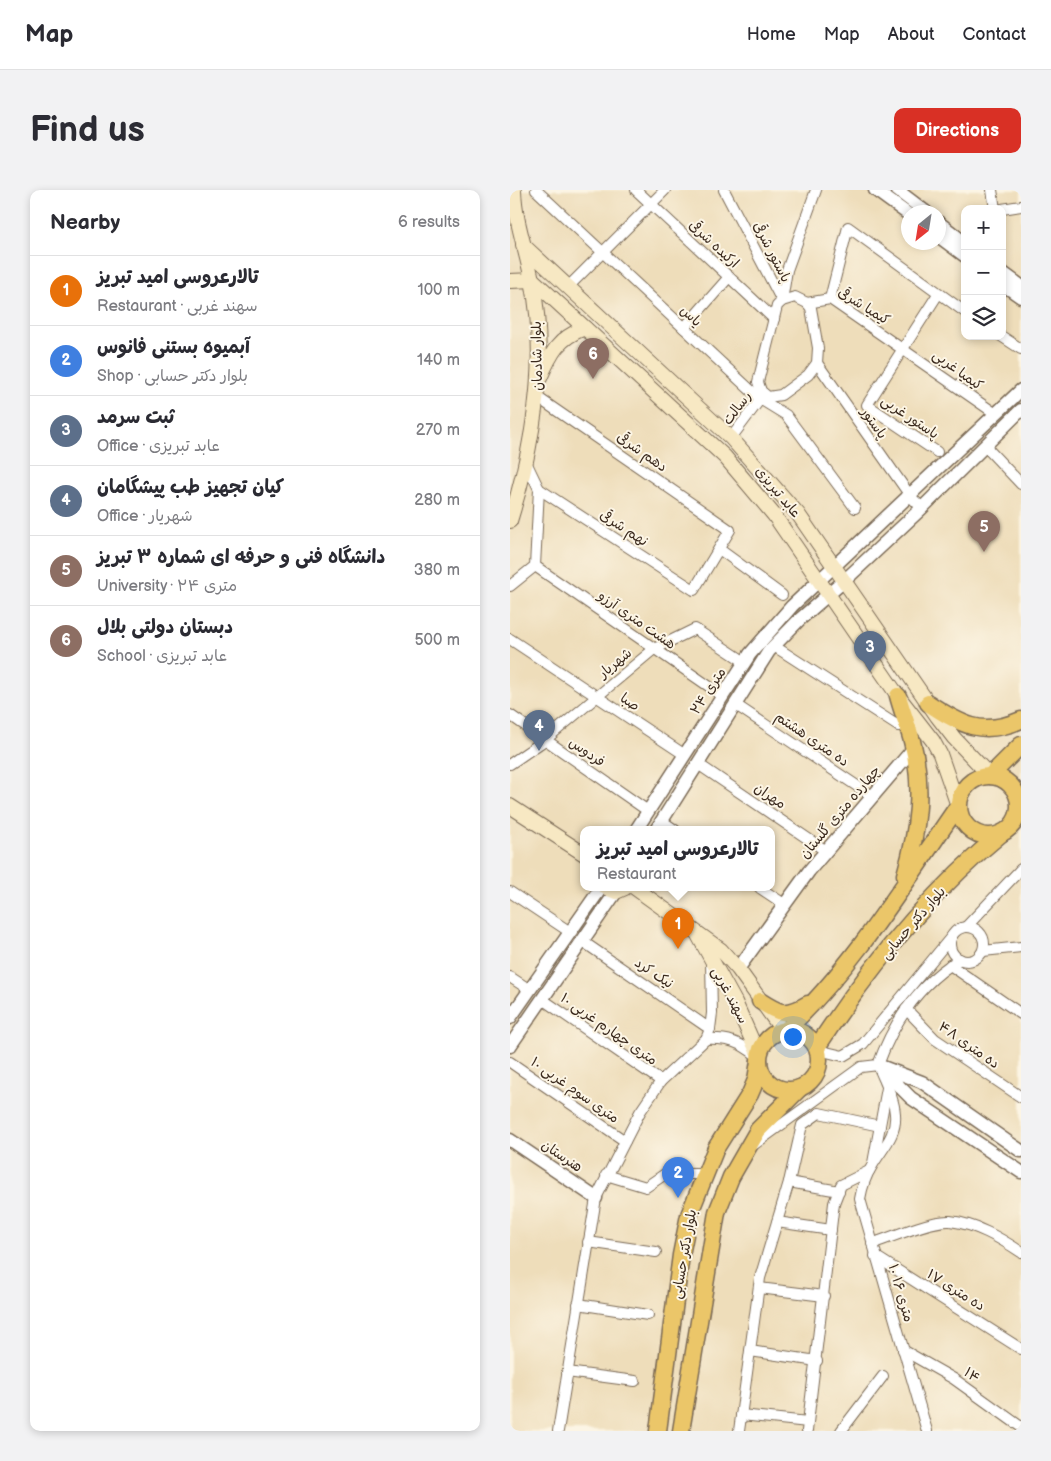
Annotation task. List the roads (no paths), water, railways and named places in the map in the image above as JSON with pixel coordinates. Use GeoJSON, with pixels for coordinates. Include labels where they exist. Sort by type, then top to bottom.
{"type":"FeatureCollection","features":[{"type":"Feature","properties":{"kind":"main road","name":"بلوار شادمان"},"geometry":{"type":"LineString","coordinates":[[510,521],[526,462],[537,390],[539,340],[533,280],[523,245],[515,207],[514,190]]}},
{"type":"Feature","properties":{"kind":"main road","name":"عابد تبریزی"},"geometry":{"type":"LineString","coordinates":[[523,245],[731,438],[798,514],[928,703],[954,738],[990,776]]}},
{"type":"Feature","properties":{"kind":"main road","name":"عابد تبریزی"},"geometry":{"type":"LineString","coordinates":[[533,280],[725,457],[774,515],[898,696],[936,747],[958,806]]}},
{"type":"Feature","properties":{"kind":"main road"},"geometry":{"type":"LineString","coordinates":[[510,281],[533,280]]}},
{"type":"Feature","properties":{"kind":"main road"},"geometry":{"type":"LineString","coordinates":[[537,390],[546,365],[562,340],[569,334],[585,328]]}},
{"type":"Feature","properties":{"kind":"main road"},"geometry":{"type":"LineString","coordinates":[[898,696],[913,749],[918,784],[918,814],[913,847],[902,888]]}},
{"type":"Feature","properties":{"kind":"main road"},"geometry":{"type":"LineString","coordinates":[[928,703],[953,719],[974,728],[1001,728],[1021,720]]}},
{"type":"Feature","properties":{"kind":"main road"},"geometry":{"type":"LineString","coordinates":[[990,776],[1021,745]]}},
{"type":"Feature","properties":{"kind":"main road"},"geometry":{"type":"LineString","coordinates":[[990,776],[999,778],[1014,790],[1020,806],[1016,819],[1002,833],[992,836],[972,831],[960,816],[958,806],[964,788],[971,781],[990,776]]}},
{"type":"Feature","properties":{"kind":"main road"},"geometry":{"type":"LineString","coordinates":[[510,806],[580,851]]}},
{"type":"Feature","properties":{"kind":"main road","name":"بلوار دکتر حسابی"},"geometry":{"type":"LineString","coordinates":[[784,1030],[816,999],[902,888],[958,806]]}},
{"type":"Feature","properties":{"kind":"main road","name":"بلوار دکتر حسابی"},"geometry":{"type":"LineString","coordinates":[[817,1049],[872,970],[922,909],[1002,833]]}},
{"type":"Feature","properties":{"kind":"main road","name":"سهند غربی"},"geometry":{"type":"LineString","coordinates":[[639,891],[698,935],[708,939],[738,969],[760,1001],[784,1030]]}},
{"type":"Feature","properties":{"kind":"main road","name":"سهند غربی"},"geometry":{"type":"LineString","coordinates":[[698,935],[735,1002],[759,1058]]}},
{"type":"Feature","properties":{"kind":"main road"},"geometry":{"type":"LineString","coordinates":[[760,1001],[776,1012],[786,1014],[816,999]]}},
{"type":"Feature","properties":{"kind":"main road"},"geometry":{"type":"LineString","coordinates":[[784,1030],[804,1034],[817,1049],[818,1068],[808,1083],[800,1088],[781,1089],[772,1085],[761,1070],[759,1058],[766,1040],[784,1030]]}},
{"type":"Feature","properties":{"kind":"main road","name":"بلوار دکتر حسابی"},"geometry":{"type":"LineString","coordinates":[[658,1431],[681,1255],[689,1215],[716,1148],[750,1094],[756,1080],[759,1058]]}},
{"type":"Feature","properties":{"kind":"main road","name":"بلوار دکتر حسابی"},"geometry":{"type":"LineString","coordinates":[[681,1431],[717,1212],[731,1177],[770,1115],[800,1088]]}},
{"type":"Feature","properties":{"kind":"street","name":"یاس"},"geometry":{"type":"LineString","coordinates":[[536,190],[684,328],[762,397],[786,415],[855,508]]}},
{"type":"Feature","properties":{"kind":"street","name":"ارکیده شرقی"},"geometry":{"type":"LineString","coordinates":[[636,190],[774,319]]}},
{"type":"Feature","properties":{"kind":"street"},"geometry":{"type":"LineString","coordinates":[[569,286],[665,190]]}},
{"type":"Feature","properties":{"kind":"street","name":"پاستور شرقی"},"geometry":{"type":"LineString","coordinates":[[724,190],[782,301]]}},
{"type":"Feature","properties":{"kind":"street"},"geometry":{"type":"LineString","coordinates":[[807,302],[813,314],[818,348],[817,363],[808,375],[781,395],[772,398],[762,397],[758,382],[777,306],[782,301],[787,270],[816,190]]}},
{"type":"Feature","properties":{"kind":"street"},"geometry":{"type":"LineString","coordinates":[[876,190],[901,209]]}},
{"type":"Feature","properties":{"kind":"street"},"geometry":{"type":"LineString","coordinates":[[897,190],[917,205]]}},
{"type":"Feature","properties":{"kind":"street"},"geometry":{"type":"LineString","coordinates":[[992,190],[994,205]]}},
{"type":"Feature","properties":{"kind":"street"},"geometry":{"type":"LineString","coordinates":[[1006,208],[1021,206]]}},
{"type":"Feature","properties":{"kind":"street"},"geometry":{"type":"LineString","coordinates":[[830,299],[848,227],[961,309]]}},
{"type":"Feature","properties":{"kind":"street"},"geometry":{"type":"LineString","coordinates":[[946,231],[961,247]]}},
{"type":"Feature","properties":{"kind":"street"},"geometry":{"type":"LineString","coordinates":[[946,240],[961,248]]}},
{"type":"Feature","properties":{"kind":"street"},"geometry":{"type":"LineString","coordinates":[[684,328],[729,277]]}},
{"type":"Feature","properties":{"kind":"street"},"geometry":{"type":"LineString","coordinates":[[1009,278],[1021,286]]}},
{"type":"Feature","properties":{"kind":"street"},"geometry":{"type":"LineString","coordinates":[[1009,278],[1021,297]]}},
{"type":"Feature","properties":{"kind":"street"},"geometry":{"type":"LineString","coordinates":[[903,348],[938,294]]}},
{"type":"Feature","properties":{"kind":"street","name":"کیمیا شرقی"},"geometry":{"type":"LineString","coordinates":[[782,301],[794,297],[807,302],[830,299],[903,348]]}},
{"type":"Feature","properties":{"kind":"street"},"geometry":{"type":"LineString","coordinates":[[1006,339],[1021,349]]}},
{"type":"Feature","properties":{"kind":"street","name":"پاستور غربی"},"geometry":{"type":"LineString","coordinates":[[903,348],[867,405],[937,452]]}},
{"type":"Feature","properties":{"kind":"street","name":"کیمیا غربی"},"geometry":{"type":"LineString","coordinates":[[903,348],[996,414]]}},
{"type":"Feature","properties":{"kind":"street","name":"پاستور"},"geometry":{"type":"LineString","coordinates":[[817,363],[911,497],[922,508]]}},
{"type":"Feature","properties":{"kind":"street","name":"دهم شرقی"},"geometry":{"type":"LineString","coordinates":[[537,390],[730,530],[719,549]]}},
{"type":"Feature","properties":{"kind":"street"},"geometry":{"type":"LineString","coordinates":[[835,567],[911,497],[1021,390]]}},
{"type":"Feature","properties":{"kind":"street","name":"رسالت"},"geometry":{"type":"LineString","coordinates":[[731,438],[762,397]]}},
{"type":"Feature","properties":{"kind":"street"},"geometry":{"type":"LineString","coordinates":[[659,826],[774,646],[798,620],[844,581],[922,508],[1021,410]]}},
{"type":"Feature","properties":{"kind":"street"},"geometry":{"type":"LineString","coordinates":[[985,446],[1021,484]]}},
{"type":"Feature","properties":{"kind":"street"},"geometry":{"type":"LineString","coordinates":[[510,586],[535,566],[539,489],[526,462]]}},
{"type":"Feature","properties":{"kind":"street","name":"نهم شرقی"},"geometry":{"type":"LineString","coordinates":[[539,489],[694,590],[719,549]]}},
{"type":"Feature","properties":{"kind":"street"},"geometry":{"type":"LineString","coordinates":[[719,549],[782,595]]}},
{"type":"Feature","properties":{"kind":"street","name":"هشت متری آرزو"},"geometry":{"type":"LineString","coordinates":[[535,566],[723,696]]}},
{"type":"Feature","properties":{"kind":"street","name":"۲۴ متری"},"geometry":{"type":"LineString","coordinates":[[639,826],[748,658],[774,624],[835,567]]}},
{"type":"Feature","properties":{"kind":"street","name":"شهریار"},"geometry":{"type":"LineString","coordinates":[[511,761],[545,740],[654,649],[696,629],[748,658]]}},
{"type":"Feature","properties":{"kind":"street","name":"صبا"},"geometry":{"type":"LineString","coordinates":[[510,639],[685,754]]}},
{"type":"Feature","properties":{"kind":"street"},"geometry":{"type":"LineString","coordinates":[[774,646],[898,726]]}},
{"type":"Feature","properties":{"kind":"street"},"geometry":{"type":"LineString","coordinates":[[748,658],[762,662]]}},
{"type":"Feature","properties":{"kind":"street","name":"ده متری هشتم"},"geometry":{"type":"LineString","coordinates":[[736,705],[872,796]]}},
{"type":"Feature","properties":{"kind":"street","name":"فردوس"},"geometry":{"type":"LineString","coordinates":[[510,716],[648,811]]}},
{"type":"Feature","properties":{"kind":"street","name":"چهارده متری گلستان"},"geometry":{"type":"LineString","coordinates":[[738,969],[784,904],[826,851],[913,749]]}},
{"type":"Feature","properties":{"kind":"street","name":"مهران"},"geometry":{"type":"LineString","coordinates":[[698,764],[826,851]]}},
{"type":"Feature","properties":{"kind":"street"},"geometry":{"type":"LineString","coordinates":[[817,1049],[843,1056],[863,1044],[952,936],[958,930],[966,927],[1021,869]]}},
{"type":"Feature","properties":{"kind":"street"},"geometry":{"type":"LineString","coordinates":[[510,1018],[599,891]]}},
{"type":"Feature","properties":{"kind":"street"},"geometry":{"type":"LineString","coordinates":[[510,1046],[615,891]]}},
{"type":"Feature","properties":{"kind":"street"},"geometry":{"type":"LineString","coordinates":[[764,891],[784,904]]}},
{"type":"Feature","properties":{"kind":"street"},"geometry":{"type":"LineString","coordinates":[[510,892],[570,932]]}},
{"type":"Feature","properties":{"kind":"street"},"geometry":{"type":"LineString","coordinates":[[966,927],[972,928],[981,934],[984,945],[983,950]]}},
{"type":"Feature","properties":{"kind":"street"},"geometry":{"type":"LineString","coordinates":[[952,936],[953,952],[960,959]]}},
{"type":"Feature","properties":{"kind":"street","name":"نیک کرد"},"geometry":{"type":"LineString","coordinates":[[582,941],[710,1029]]}},
{"type":"Feature","properties":{"kind":"street"},"geometry":{"type":"LineString","coordinates":[[741,1415],[808,1427],[834,1203],[841,1185],[871,1168],[885,1149],[894,1128],[894,1104],[878,1065],[886,1044],[906,1009],[924,987],[960,959],[973,959],[983,950],[1021,947]]}},
{"type":"Feature","properties":{"kind":"street"},"geometry":{"type":"LineString","coordinates":[[558,1431],[596,1198],[606,1175],[640,1112],[661,1081],[706,1039],[710,1029],[711,959]]}},
{"type":"Feature","properties":{"kind":"street"},"geometry":{"type":"LineString","coordinates":[[950,965],[1021,1014]]}},
{"type":"Feature","properties":{"kind":"street"},"geometry":{"type":"LineString","coordinates":[[510,976],[530,990]]}},
{"type":"Feature","properties":{"kind":"street","name":"۱۰ متری چهارم غربی"},"geometry":{"type":"LineString","coordinates":[[542,999],[661,1081]]}},
{"type":"Feature","properties":{"kind":"street","name":"ده متری ۴۸"},"geometry":{"type":"LineString","coordinates":[[906,1009],[935,1039],[1021,1097]]}},
{"type":"Feature","properties":{"kind":"street"},"geometry":{"type":"LineString","coordinates":[[706,1039],[724,1038],[737,1041],[759,1058]]}},
{"type":"Feature","properties":{"kind":"street","name":"۱۰ متری سوم غربی"},"geometry":{"type":"LineString","coordinates":[[510,1062],[624,1141]]}},
{"type":"Feature","properties":{"kind":"street"},"geometry":{"type":"LineString","coordinates":[[878,1065],[911,1098],[1021,1172]]}},
{"type":"Feature","properties":{"kind":"street"},"geometry":{"type":"LineString","coordinates":[[747,1150],[861,1067],[878,1065],[922,1082],[1021,1151]]}},
{"type":"Feature","properties":{"kind":"street"},"geometry":{"type":"LineString","coordinates":[[871,1168],[887,1088]]}},
{"type":"Feature","properties":{"kind":"street"},"geometry":{"type":"LineString","coordinates":[[739,1431],[759,1288],[789,1182],[802,1124],[819,1113],[880,1126]]}},
{"type":"Feature","properties":{"kind":"street","name":"هنرستان"},"geometry":{"type":"LineString","coordinates":[[510,1140],[596,1198]]}},
{"type":"Feature","properties":{"kind":"street","name":"۱۰ متری ۱۶"},"geometry":{"type":"LineString","coordinates":[[871,1168],[862,1185],[860,1199],[927,1431]]}},
{"type":"Feature","properties":{"kind":"street"},"geometry":{"type":"LineString","coordinates":[[606,1175],[646,1187],[665,1174],[704,1174]]}},
{"type":"Feature","properties":{"kind":"street"},"geometry":{"type":"LineString","coordinates":[[789,1182],[839,1191]]}},
{"type":"Feature","properties":{"kind":"street"},"geometry":{"type":"LineString","coordinates":[[872,1244],[924,1226],[949,1221],[994,1234],[1021,1252]]}},
{"type":"Feature","properties":{"kind":"street"},"geometry":{"type":"LineString","coordinates":[[777,1222],[831,1230]]}},
{"type":"Feature","properties":{"kind":"street"},"geometry":{"type":"LineString","coordinates":[[588,1242],[656,1252]]}},
{"type":"Feature","properties":{"kind":"street","name":"ده متری ۱۷"},"geometry":{"type":"LineString","coordinates":[[875,1256],[1021,1349]]}},
{"type":"Feature","properties":{"kind":"street"},"geometry":{"type":"LineString","coordinates":[[759,1288],[824,1296]]}},
{"type":"Feature","properties":{"kind":"street"},"geometry":{"type":"LineString","coordinates":[[578,1304],[648,1314]]}},
{"type":"Feature","properties":{"kind":"street","name":"۱۴"},"geometry":{"type":"LineString","coordinates":[[903,1350],[954,1379],[1021,1427]]}},
{"type":"Feature","properties":{"kind":"street"},"geometry":{"type":"LineString","coordinates":[[750,1351],[817,1361]]}},
{"type":"Feature","properties":{"kind":"street"},"geometry":{"type":"LineString","coordinates":[[567,1372],[636,1381]]}},
{"type":"Feature","properties":{"kind":"street"},"geometry":{"type":"LineString","coordinates":[[841,1431],[883,1376]]}},
{"type":"Feature","properties":{"kind":"place","name":"دبستان دولتی بلال"},"geometry":{"type":"Point","coordinates":[593,379]}},
{"type":"Feature","properties":{"kind":"place","name":"دانشگاه فنی و حرفه ای شماره ۳ تبریز"},"geometry":{"type":"Point","coordinates":[984,552]}},
{"type":"Feature","properties":{"kind":"place","name":"ثبت سرمد"},"geometry":{"type":"Point","coordinates":[870,672]}},
{"type":"Feature","properties":{"kind":"place","name":"کیان تجهیز طب پیشگامان"},"geometry":{"type":"Point","coordinates":[539,751]}},
{"type":"Feature","properties":{"kind":"place","name":"تالارعروسی امید تبریز"},"geometry":{"type":"Point","coordinates":[678,949]}},
{"type":"Feature","properties":{"kind":"place","name":"آبمیوه بستنی فانوس"},"geometry":{"type":"Point","coordinates":[678,1198]}}]}
